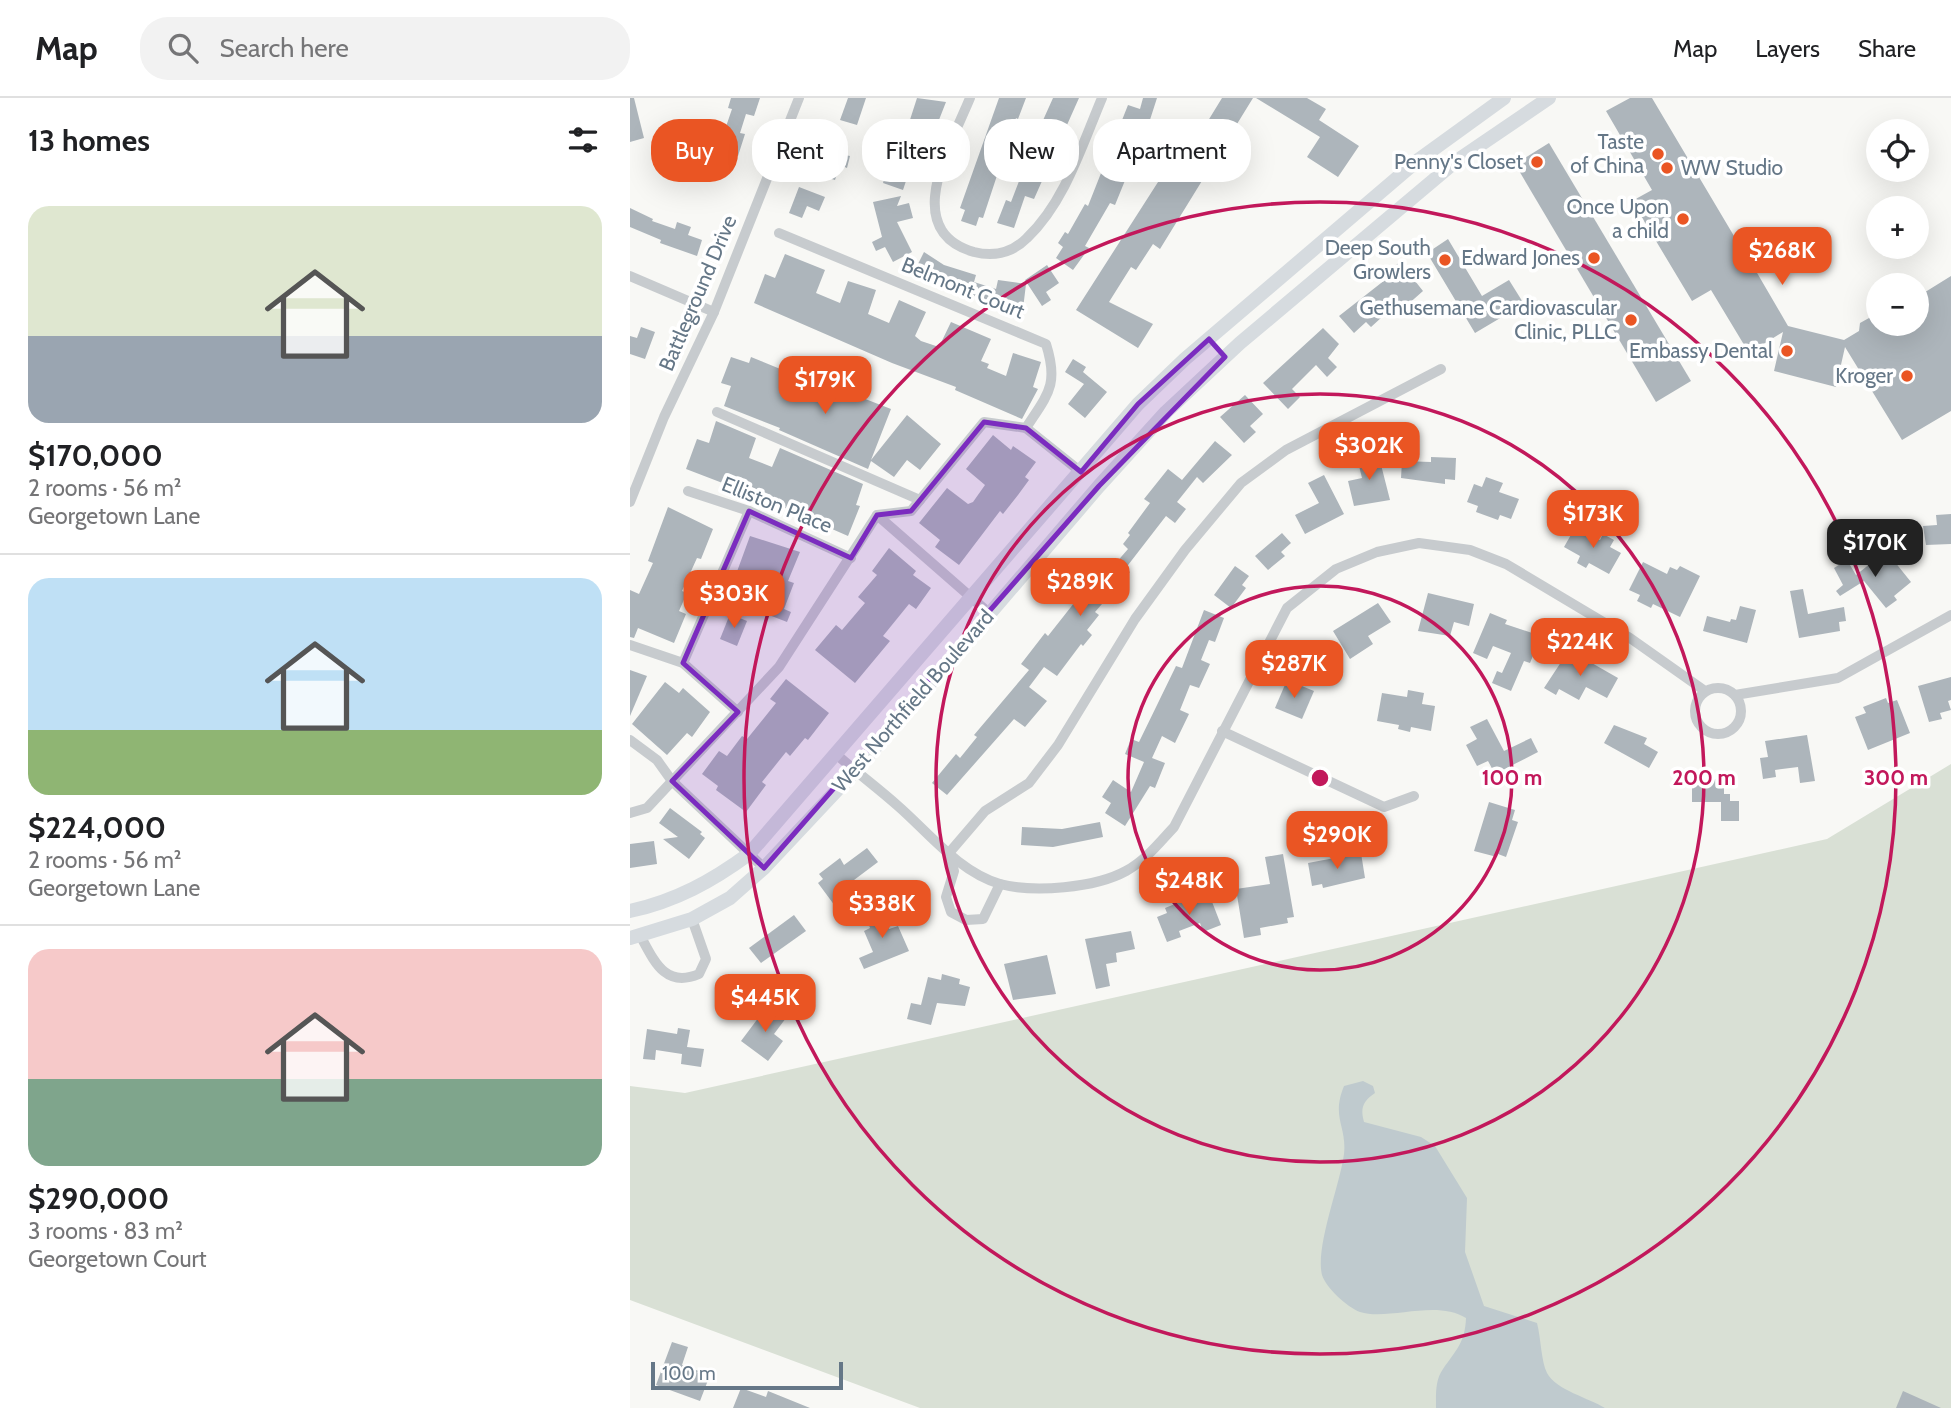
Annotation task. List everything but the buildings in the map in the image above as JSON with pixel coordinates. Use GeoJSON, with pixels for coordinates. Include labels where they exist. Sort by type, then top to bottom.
{"type":"FeatureCollection","features":[{"type":"Feature","properties":{"kind":"main road","name":"West Northfield Boulevard"},"geometry":{"type":"LineString","coordinates":[[630,911],[664,903],[713,881],[750,854],[1138,404],[1209,339],[1417,161],[1504,98]]}},
{"type":"Feature","properties":{"kind":"main road","name":"West Northfield Boulevard"},"geometry":{"type":"LineString","coordinates":[[636,937],[692,919],[730,898],[764,868],[855,771],[989,613],[1158,421],[1225,357],[1455,162],[1549,98]]}},
{"type":"Feature","properties":{"kind":"main road"},"geometry":{"type":"LineString","coordinates":[[1209,339],[1225,357]]}},
{"type":"Feature","properties":{"kind":"street","name":"Battleground Drive"},"geometry":{"type":"LineString","coordinates":[[630,502],[664,417],[714,312],[799,98]]}},
{"type":"Feature","properties":{"kind":"street"},"geometry":{"type":"LineString","coordinates":[[970,98],[933,191],[933,210],[940,229],[960,248],[981,254],[1005,254],[1028,238],[1067,182],[1101,98]]}},
{"type":"Feature","properties":{"kind":"street","name":"Belmont Court"},"geometry":{"type":"LineString","coordinates":[[779,233],[1046,344],[1052,363],[1053,383],[1026,428]]}},
{"type":"Feature","properties":{"kind":"street"},"geometry":{"type":"LineString","coordinates":[[630,276],[714,312]]}},
{"type":"Feature","properties":{"kind":"street"},"geometry":{"type":"LineString","coordinates":[[949,853],[985,811],[1029,783],[1058,745],[1135,619],[1185,550],[1241,483],[1286,450],[1441,369]]}},
{"type":"Feature","properties":{"kind":"street"},"geometry":{"type":"LineString","coordinates":[[717,412],[920,500]]}},
{"type":"Feature","properties":{"kind":"street"},"geometry":{"type":"LineString","coordinates":[[877,515],[911,511],[984,422],[1026,428],[1081,472]]}},
{"type":"Feature","properties":{"kind":"street","name":"Elliston Place"},"geometry":{"type":"LineString","coordinates":[[688,491],[750,510],[850,558]]}},
{"type":"Feature","properties":{"kind":"street"},"geometry":{"type":"LineString","coordinates":[[683,663],[750,510]]}},
{"type":"Feature","properties":{"kind":"street"},"geometry":{"type":"LineString","coordinates":[[877,515],[989,613]]}},
{"type":"Feature","properties":{"kind":"street"},"geometry":{"type":"LineString","coordinates":[[630,813],[647,807],[779,667],[877,515]]}},
{"type":"Feature","properties":{"kind":"street"},"geometry":{"type":"LineString","coordinates":[[836,754],[898,805],[949,853],[1000,884],[1052,889],[1098,881],[1126,871],[1150,854],[1174,827],[1287,608],[1336,569],[1377,552],[1419,543],[1470,550],[1506,564],[1630,638],[1705,691]]}},
{"type":"Feature","properties":{"kind":"street"},"geometry":{"type":"LineString","coordinates":[[1735,695],[1741,708],[1738,723],[1732,729],[1718,734],[1703,729],[1695,716],[1696,701],[1705,691],[1721,688],[1735,695],[1838,678],[1951,615]]}},
{"type":"Feature","properties":{"kind":"street"},"geometry":{"type":"LineString","coordinates":[[630,645],[683,663],[738,712]]}},
{"type":"Feature","properties":{"kind":"street"},"geometry":{"type":"LineString","coordinates":[[1222,731],[1384,807],[1414,796]]}},
{"type":"Feature","properties":{"kind":"street"},"geometry":{"type":"LineString","coordinates":[[630,740],[657,760],[673,781],[764,868]]}},
{"type":"Feature","properties":{"kind":"street"},"geometry":{"type":"LineString","coordinates":[[949,853],[954,871],[946,897],[951,912],[965,920],[983,919],[1000,884]]}},
{"type":"Feature","properties":{"kind":"street"},"geometry":{"type":"LineString","coordinates":[[636,937],[659,968],[670,977],[686,979],[699,974],[705,959],[692,919]]}},
{"type":"Feature","properties":{"kind":"highlighted area"},"geometry":{"type":"Polygon","coordinates":[[[1209,339],[1225,357],[1099,486],[764,868],[672,781],[738,712],[683,663],[749,511],[851,558],[877,515],[911,511],[984,422],[1026,428],[1081,472],[1138,404],[1209,339]]]}},
{"type":"Feature","properties":{"kind":"shaded area"},"geometry":{"type":"Polygon","coordinates":[[[1951,764],[1951,1408],[920,1408],[630,1300],[630,1086],[685,1093],[1827,839],[1951,764]]]}},
{"type":"Feature","properties":{"kind":"shaded area"},"geometry":{"type":"Polygon","coordinates":[[[1363,1081],[1373,1086],[1375,1093],[1364,1105],[1364,1122],[1421,1137],[1435,1146],[1467,1198],[1465,1252],[1484,1306],[1537,1323],[1543,1362],[1551,1379],[1565,1389],[1605,1408],[1436,1408],[1439,1378],[1462,1340],[1466,1318],[1441,1310],[1384,1314],[1360,1312],[1343,1302],[1328,1286],[1322,1275],[1321,1263],[1325,1233],[1344,1154],[1339,1114],[1340,1097],[1344,1086],[1363,1081]]]}},
{"type":"Feature","properties":{"kind":"place","name":"Taste of China"},"geometry":{"type":"Point","coordinates":[1658,154]}},
{"type":"Feature","properties":{"kind":"place","name":"Penny's Closet"},"geometry":{"type":"Point","coordinates":[1537,162]}},
{"type":"Feature","properties":{"kind":"place","name":"WW Studio"},"geometry":{"type":"Point","coordinates":[1667,168]}},
{"type":"Feature","properties":{"kind":"place","name":"Once Upon a child"},"geometry":{"type":"Point","coordinates":[1683,219]}},
{"type":"Feature","properties":{"kind":"place","name":"Edward Jones"},"geometry":{"type":"Point","coordinates":[1594,258]}},
{"type":"Feature","properties":{"kind":"place","name":"Deep South Growlers"},"geometry":{"type":"Point","coordinates":[1445,260]}},
{"type":"Feature","properties":{"kind":"place","name":"Gethusemane Cardiovascular Clinic, PLLC"},"geometry":{"type":"Point","coordinates":[1631,320]}},
{"type":"Feature","properties":{"kind":"place","name":"Embassy Dental"},"geometry":{"type":"Point","coordinates":[1787,351]}},
{"type":"Feature","properties":{"kind":"place","name":"Kroger"},"geometry":{"type":"Point","coordinates":[1907,376]}}]}
